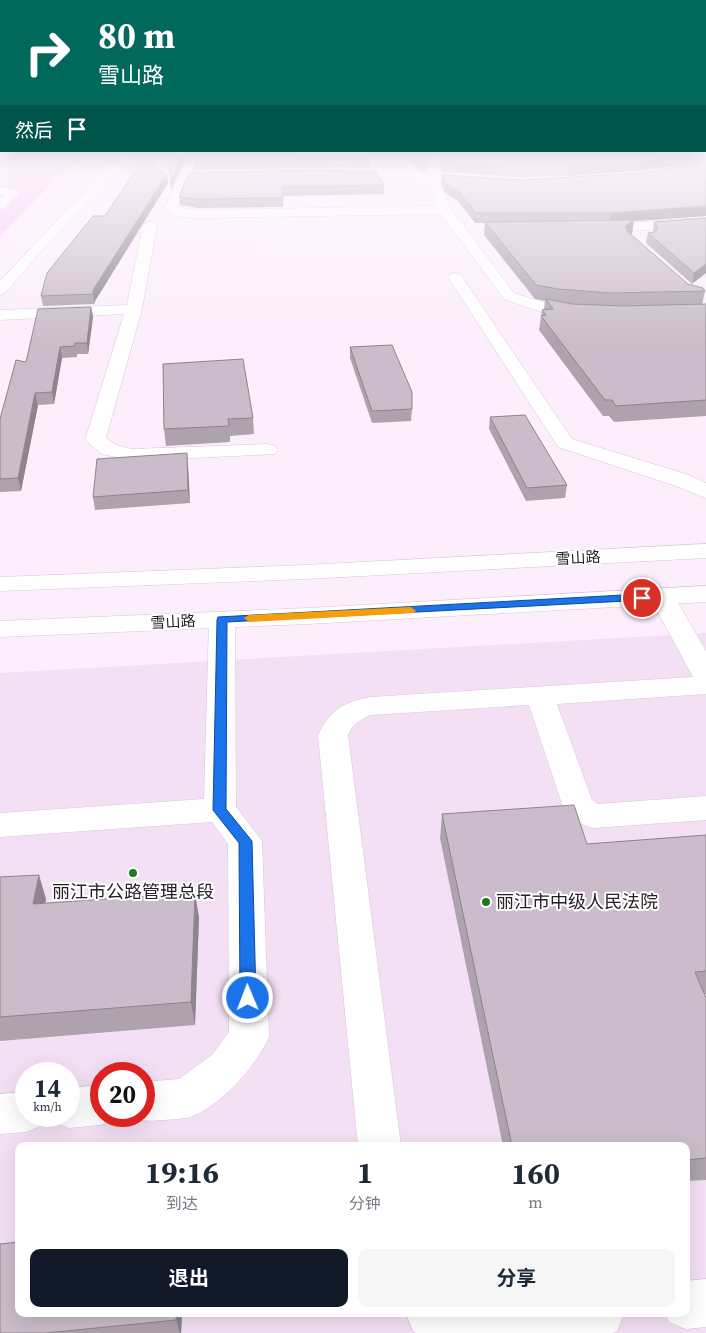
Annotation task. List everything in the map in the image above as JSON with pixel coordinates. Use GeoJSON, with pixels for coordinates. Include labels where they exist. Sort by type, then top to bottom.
{"type":"FeatureCollection","features":[{"type":"Feature","properties":{"kind":"main road"},"geometry":{"type":"LineString","coordinates":[[0,290],[65,218]]}},
{"type":"Feature","properties":{"kind":"main road"},"geometry":{"type":"LineString","coordinates":[[451,218],[509,296],[544,308],[592,313]]}},
{"type":"Feature","properties":{"kind":"main road"},"geometry":{"type":"LineString","coordinates":[[583,230],[634,234],[706,222]]}},
{"type":"Feature","properties":{"kind":"main road"},"geometry":{"type":"LineString","coordinates":[[150,225],[134,309],[123,353],[95,440],[100,446],[109,450],[132,455],[268,450]]}},
{"type":"Feature","properties":{"kind":"main road"},"geometry":{"type":"LineString","coordinates":[[460,230],[479,230]]}},
{"type":"Feature","properties":{"kind":"main road"},"geometry":{"type":"LineString","coordinates":[[455,277],[565,443],[680,480],[706,491]]}},
{"type":"Feature","properties":{"kind":"main road"},"geometry":{"type":"LineString","coordinates":[[0,315],[134,309]]}},
{"type":"Feature","properties":{"kind":"main road","name":"雪山路"},"geometry":{"type":"LineString","coordinates":[[0,584],[391,568],[706,551]]}},
{"type":"Feature","properties":{"kind":"main road","name":"雪山路"},"geometry":{"type":"LineString","coordinates":[[0,629],[222,620],[706,594]]}},
{"type":"Feature","properties":{"kind":"main road"},"geometry":{"type":"LineString","coordinates":[[662,596],[706,675]]}},
{"type":"Feature","properties":{"kind":"main road"},"geometry":{"type":"LineString","coordinates":[[155,1101],[187,1098],[226,1068],[249,1037],[246,841],[220,810],[222,620]]}},
{"type":"Feature","properties":{"kind":"main road"},"geometry":{"type":"LineString","coordinates":[[379,1142],[333,735],[337,725],[357,709],[370,706],[706,685]]}},
{"type":"Feature","properties":{"kind":"main road"},"geometry":{"type":"LineString","coordinates":[[540,695],[579,807],[593,816],[706,808]]}},
{"type":"Feature","properties":{"kind":"main road"},"geometry":{"type":"LineString","coordinates":[[0,825],[220,810]]}},
{"type":"Feature","properties":{"kind":"main road"},"geometry":{"type":"LineString","coordinates":[[0,1114],[15,1113]]}},
{"type":"Feature","properties":{"kind":"main road"},"geometry":{"type":"LineString","coordinates":[[690,1305],[706,1303]]}},
{"type":"Feature","properties":{"kind":"main road"},"geometry":{"type":"LineString","coordinates":[[435,1317],[446,1323],[466,1327],[569,1317]]}},
{"type":"Feature","properties":{"kind":"shaded area"},"geometry":{"type":"Polygon","coordinates":[[[0,218],[17,218],[0,236],[0,218]]]}},
{"type":"Feature","properties":{"kind":"shaded area","name":"丽江市中级人民法院"},"geometry":{"type":"Polygon","coordinates":[[[706,633],[706,1333],[0,1333],[0,673],[706,633]]]}},
{"type":"Feature","properties":{"kind":"building"},"geometry":{"type":"Polygon","coordinates":[[[91,218],[139,218],[93,290],[93,294],[41,296],[47,273],[91,218]]]}},
{"type":"Feature","properties":{"kind":"building"},"geometry":{"type":"Polygon","coordinates":[[[706,218],[706,264],[694,273],[648,233],[655,232],[658,228],[654,222],[706,218]]]}},
{"type":"Feature","properties":{"kind":"building"},"geometry":{"type":"Polygon","coordinates":[[[634,220],[625,226],[628,232],[688,284],[703,288],[705,291],[611,293],[558,289],[536,285],[485,222],[634,220]]]}},
{"type":"Feature","properties":{"kind":"building"},"geometry":{"type":"Polygon","coordinates":[[[546,299],[572,304],[623,306],[706,304],[706,400],[616,406],[612,400],[605,400],[541,316],[546,315],[542,310],[553,309],[546,299]]]}},
{"type":"Feature","properties":{"kind":"building"},"geometry":{"type":"Polygon","coordinates":[[[91,307],[87,343],[75,343],[75,346],[60,347],[52,392],[35,393],[18,478],[0,479],[0,419],[16,360],[26,362],[38,309],[91,307]]]}},
{"type":"Feature","properties":{"kind":"building"},"geometry":{"type":"Polygon","coordinates":[[[392,345],[412,392],[412,409],[372,411],[350,347],[392,345]]]}},
{"type":"Feature","properties":{"kind":"building"},"geometry":{"type":"Polygon","coordinates":[[[243,359],[253,418],[228,419],[229,426],[164,429],[163,364],[243,359]]]}},
{"type":"Feature","properties":{"kind":"building"},"geometry":{"type":"Polygon","coordinates":[[[525,415],[567,485],[527,488],[490,417],[525,415]]]}},
{"type":"Feature","properties":{"kind":"building"},"geometry":{"type":"Polygon","coordinates":[[[187,453],[188,490],[93,497],[97,459],[187,453]]]}},
{"type":"Feature","properties":{"kind":"building"},"geometry":{"type":"Polygon","coordinates":[[[574,805],[587,844],[706,835],[706,971],[695,972],[706,998],[706,1158],[690,1160],[690,1142],[511,1142],[442,814],[574,805]]]}},
{"type":"Feature","properties":{"kind":"building"},"geometry":{"type":"Polygon","coordinates":[[[39,875],[33,904],[195,893],[191,1002],[0,1017],[0,877],[39,875]]]}},
{"type":"Feature","properties":{"kind":"building"},"geometry":{"type":"Polygon","coordinates":[[[15,1242],[15,1317],[176,1317],[176,1320],[46,1333],[0,1333],[0,1244],[15,1242]]]}},
{"type":"Feature","properties":{"kind":"slow traffic"},"geometry":{"type":"LineString","coordinates":[[249,618],[411,611]]}},
{"type":"Feature","properties":{"kind":"place","name":"丽江市公路管理总段"},"geometry":{"type":"Point","coordinates":[133,873]}},
{"type":"Feature","properties":{"kind":"place","name":"丽江市中级人民法院"},"geometry":{"type":"Point","coordinates":[486,902]}},
{"type":"Feature","properties":{"kind":"route"},"geometry":{"type":"LineString","coordinates":[[248,998],[246,841],[220,810],[222,620],[642,598]]}}]}
